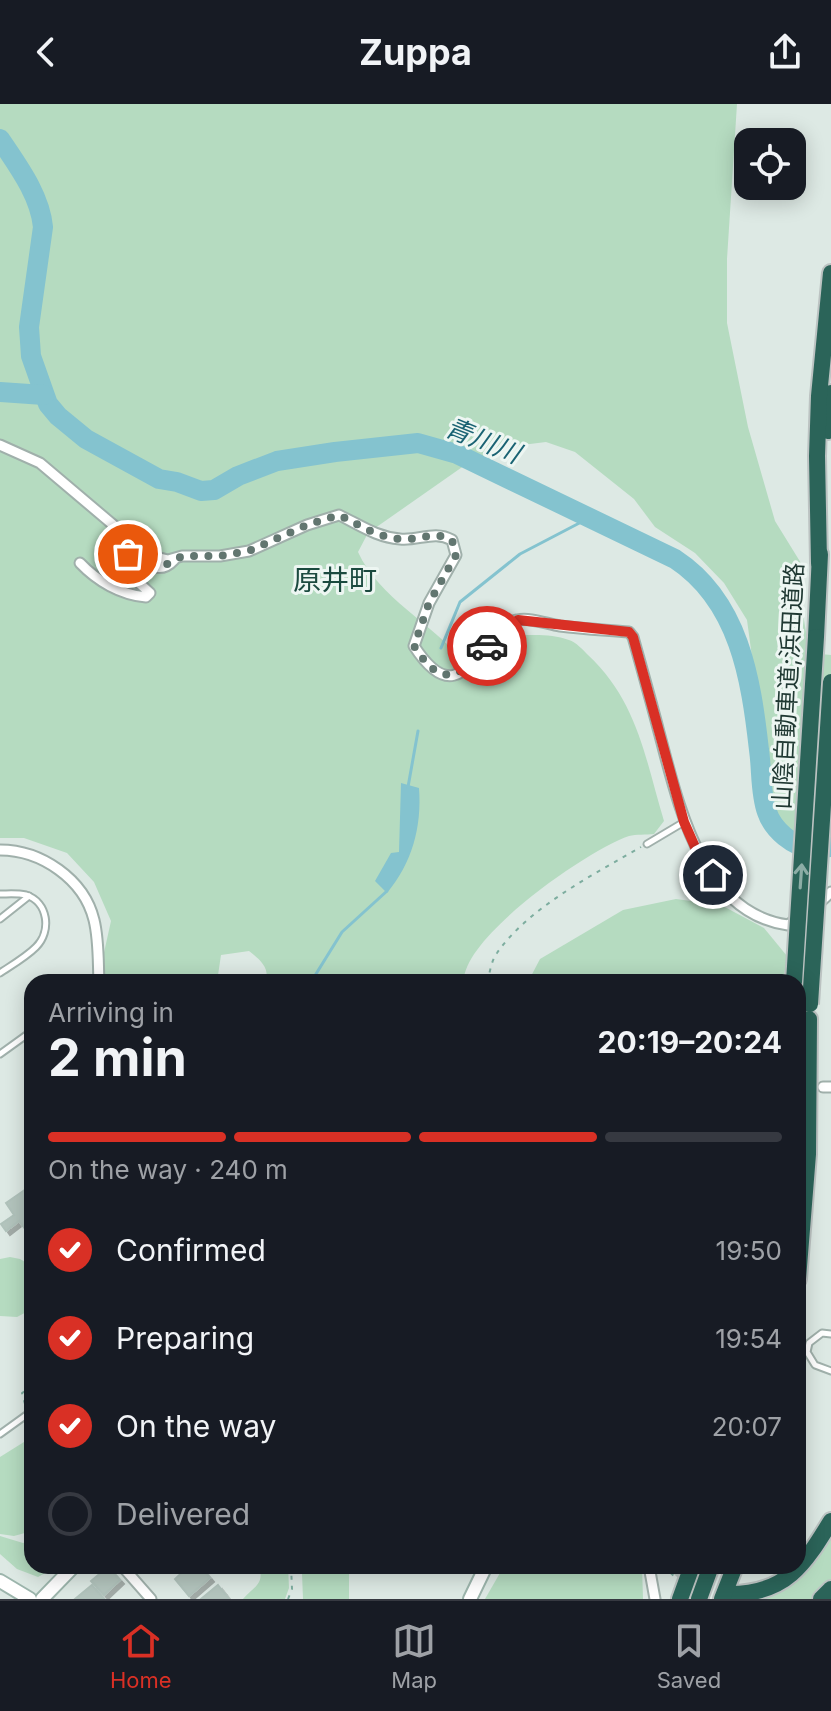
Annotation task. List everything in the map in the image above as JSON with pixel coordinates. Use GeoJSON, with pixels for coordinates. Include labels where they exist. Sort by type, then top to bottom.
{"type":"FeatureCollection","features":[{"type":"Feature","properties":{"kind":"highway"},"geometry":{"type":"LineString","coordinates":[[819,563],[819,396],[831,273]]}},
{"type":"Feature","properties":{"kind":"highway","name":"山陰自動車道;浜田道路"},"geometry":{"type":"LineString","coordinates":[[795,974],[831,393]]}},
{"type":"Feature","properties":{"kind":"highway","name":"山陰自動車道;浜田道路"},"geometry":{"type":"LineString","coordinates":[[806,1062],[831,682]]}},
{"type":"Feature","properties":{"kind":"highway"},"geometry":{"type":"LineString","coordinates":[[806,1179],[810,1012]]}},
{"type":"Feature","properties":{"kind":"highway"},"geometry":{"type":"LineString","coordinates":[[806,1558],[831,1521]]}},
{"type":"Feature","properties":{"kind":"highway"},"geometry":{"type":"LineString","coordinates":[[680,1599],[689,1574]]}},
{"type":"Feature","properties":{"kind":"highway"},"geometry":{"type":"LineString","coordinates":[[699,1599],[708,1574]]}},
{"type":"Feature","properties":{"kind":"highway"},"geometry":{"type":"LineString","coordinates":[[733,1574],[726,1597],[760,1592],[792,1574]]}},
{"type":"Feature","properties":{"kind":"highway"},"geometry":{"type":"LineString","coordinates":[[821,1599],[831,1589]]}},
{"type":"Feature","properties":{"kind":"street"},"geometry":{"type":"LineString","coordinates":[[0,445],[40,463],[150,553],[168,560],[249,551],[315,522],[339,515],[365,530],[394,538],[444,535],[452,540],[456,555],[429,603],[414,646],[426,665],[437,673],[458,673],[469,667],[496,634],[518,620],[629,632],[633,637],[684,822],[705,863],[733,900],[776,923],[788,925],[831,892]]}},
{"type":"Feature","properties":{"kind":"street"},"geometry":{"type":"LineString","coordinates":[[80,563],[118,590],[146,597],[150,593],[114,560],[113,552],[120,551],[155,568],[165,567],[175,558]]}},
{"type":"Feature","properties":{"kind":"street"},"geometry":{"type":"LineString","coordinates":[[0,850],[24,853],[51,864],[82,894],[91,910],[96,931],[99,974]]}},
{"type":"Feature","properties":{"kind":"street"},"geometry":{"type":"LineString","coordinates":[[42,1599],[66,1574]]}},
{"type":"Feature","properties":{"kind":"street"},"geometry":{"type":"LineString","coordinates":[[129,1574],[151,1599]]}},
{"type":"Feature","properties":{"kind":"street"},"geometry":{"type":"LineString","coordinates":[[470,1599],[482,1574]]}},
{"type":"Feature","properties":{"kind":"street"},"geometry":{"type":"LineString","coordinates":[[650,1574],[655,1599]]}},
{"type":"Feature","properties":{"kind":"street"},"geometry":{"type":"LineString","coordinates":[[0,1581],[30,1599]]}},
{"type":"Feature","properties":{"kind":"lane"},"geometry":{"type":"LineString","coordinates":[[647,844],[684,822]]}},
{"type":"Feature","properties":{"kind":"lane"},"geometry":{"type":"LineString","coordinates":[[0,894],[29,896],[45,914],[44,935],[36,948],[0,973]]}},
{"type":"Feature","properties":{"kind":"lane"},"geometry":{"type":"LineString","coordinates":[[0,919],[29,896]]}},
{"type":"Feature","properties":{"kind":"lane"},"geometry":{"type":"LineString","coordinates":[[0,1054],[24,1037]]}},
{"type":"Feature","properties":{"kind":"lane"},"geometry":{"type":"LineString","coordinates":[[831,1334],[822,1333],[814,1337],[807,1352],[815,1365],[831,1371]]}},
{"type":"Feature","properties":{"kind":"lane"},"geometry":{"type":"LineString","coordinates":[[0,1434],[24,1416]]}},
{"type":"Feature","properties":{"kind":"path"},"geometry":{"type":"LineString","coordinates":[[489,974],[494,956],[538,913],[570,889],[647,844]]}},
{"type":"Feature","properties":{"kind":"path"},"geometry":{"type":"LineString","coordinates":[[288,1599],[292,1589],[291,1574]]}},
{"type":"Feature","properties":{"kind":"path"},"geometry":{"type":"LineString","coordinates":[[672,1574],[676,1578]]}},
{"type":"Feature","properties":{"kind":"green space"},"geometry":{"type":"Polygon","coordinates":[[[0,104],[737,104],[727,259],[727,323],[748,427],[775,521],[804,568],[803,614],[807,638],[820,654],[831,655],[831,834],[812,840],[795,836],[773,812],[747,620],[724,583],[695,553],[655,527],[634,499],[575,452],[546,442],[514,446],[468,463],[368,533],[358,552],[367,568],[392,597],[463,661],[483,664],[508,636],[554,636],[572,641],[582,649],[618,692],[638,732],[664,821],[654,834],[629,836],[610,844],[558,876],[530,897],[483,942],[466,974],[266,974],[260,960],[249,951],[221,955],[218,974],[104,974],[103,957],[111,921],[94,882],[67,853],[24,838],[0,838],[0,104]]]}},
{"type":"Feature","properties":{"kind":"green space"},"geometry":{"type":"Polygon","coordinates":[[[676,899],[721,905],[764,928],[787,956],[784,974],[532,974],[540,959],[623,910],[676,899]]]}},
{"type":"Feature","properties":{"kind":"green space"},"geometry":{"type":"Polygon","coordinates":[[[10,1257],[24,1261],[24,1313],[17,1317],[0,1316],[0,1259],[10,1257]]]}},
{"type":"Feature","properties":{"kind":"green space"},"geometry":{"type":"Polygon","coordinates":[[[24,1442],[24,1533],[14,1536],[0,1534],[0,1457],[24,1442]]]}},
{"type":"Feature","properties":{"kind":"green space"},"geometry":{"type":"Polygon","coordinates":[[[0,1536],[24,1543],[24,1572],[17,1569],[0,1554],[0,1536]]]}},
{"type":"Feature","properties":{"kind":"green space"},"geometry":{"type":"Polygon","coordinates":[[[831,1537],[831,1583],[815,1599],[764,1599],[806,1574],[806,1569],[831,1537]]]}},
{"type":"Feature","properties":{"kind":"green space"},"geometry":{"type":"Polygon","coordinates":[[[260,1574],[288,1574],[289,1588],[285,1599],[243,1599],[257,1585],[260,1574]]]}},
{"type":"Feature","properties":{"kind":"green space"},"geometry":{"type":"Polygon","coordinates":[[[302,1574],[349,1574],[349,1599],[303,1599],[302,1574]]]}},
{"type":"Feature","properties":{"kind":"green space"},"geometry":{"type":"Polygon","coordinates":[[[499,1574],[642,1574],[643,1599],[485,1599],[499,1574]]]}},
{"type":"Feature","properties":{"kind":"water"},"geometry":{"type":"Polygon","coordinates":[[[401,783],[419,788],[419,817],[409,857],[387,893],[375,881],[391,853],[399,852],[401,783]]]}},
{"type":"Feature","properties":{"kind":"building"},"geometry":{"type":"Polygon","coordinates":[[[24,1190],[24,1228],[19,1221],[6,1231],[1,1224],[14,1215],[6,1203],[24,1190]]]}},
{"type":"Feature","properties":{"kind":"building"},"geometry":{"type":"Polygon","coordinates":[[[99,1574],[115,1574],[120,1580],[104,1595],[91,1581],[99,1574]]]}},
{"type":"Feature","properties":{"kind":"building"},"geometry":{"type":"Polygon","coordinates":[[[180,1574],[207,1574],[210,1578],[189,1596],[175,1579],[180,1574]]]}},
{"type":"Feature","properties":{"kind":"building"},"geometry":{"type":"Polygon","coordinates":[[[92,1585],[104,1599],[75,1599],[92,1585]]]}},
{"type":"Feature","properties":{"kind":"building"},"geometry":{"type":"Polygon","coordinates":[[[218,1585],[229,1599],[201,1599],[218,1585]]]}},
{"type":"Feature","properties":{"kind":"waterway","name":"青川川"},"geometry":{"type":"LineString","coordinates":[[0,139],[27,181],[41,215],[43,227],[29,327],[31,356],[48,404],[58,416],[86,439],[159,479],[201,491],[214,490],[238,476],[277,461],[418,443],[457,454],[675,559],[697,576],[714,596],[738,643],[752,696],[763,797],[770,819],[798,845],[815,849],[831,847]]}},
{"type":"Feature","properties":{"kind":"waterway"},"geometry":{"type":"LineString","coordinates":[[0,392],[44,395]]}},
{"type":"Feature","properties":{"kind":"waterway"},"geometry":{"type":"LineString","coordinates":[[441,648],[460,602],[520,554],[589,518]]}},
{"type":"Feature","properties":{"kind":"waterway"},"geometry":{"type":"LineString","coordinates":[[408,787],[418,731]]}},
{"type":"Feature","properties":{"kind":"waterway"},"geometry":{"type":"LineString","coordinates":[[316,974],[342,932],[387,891]]}},
{"type":"Feature","properties":{"kind":"tunnel"},"geometry":{"type":"LineString","coordinates":[[686,1574],[694,1582],[730,1594]]}},
{"type":"Feature","properties":{"kind":"way so far"},"geometry":{"type":"LineString","coordinates":[[128,554],[160,568],[182,556],[220,556],[249,551],[307,525],[339,515],[365,530],[404,540],[444,535],[452,540],[456,555],[429,603],[414,646],[430,669],[447,675],[469,667],[487,646]]}},
{"type":"Feature","properties":{"kind":"district","name":"原井町"},"geometry":{"type":"Point","coordinates":[335,580]}},
{"type":"Feature","properties":{"kind":"route"},"geometry":{"type":"LineString","coordinates":[[487,646],[496,634],[518,620],[629,632],[637,650],[684,822],[713,875]]}}]}
